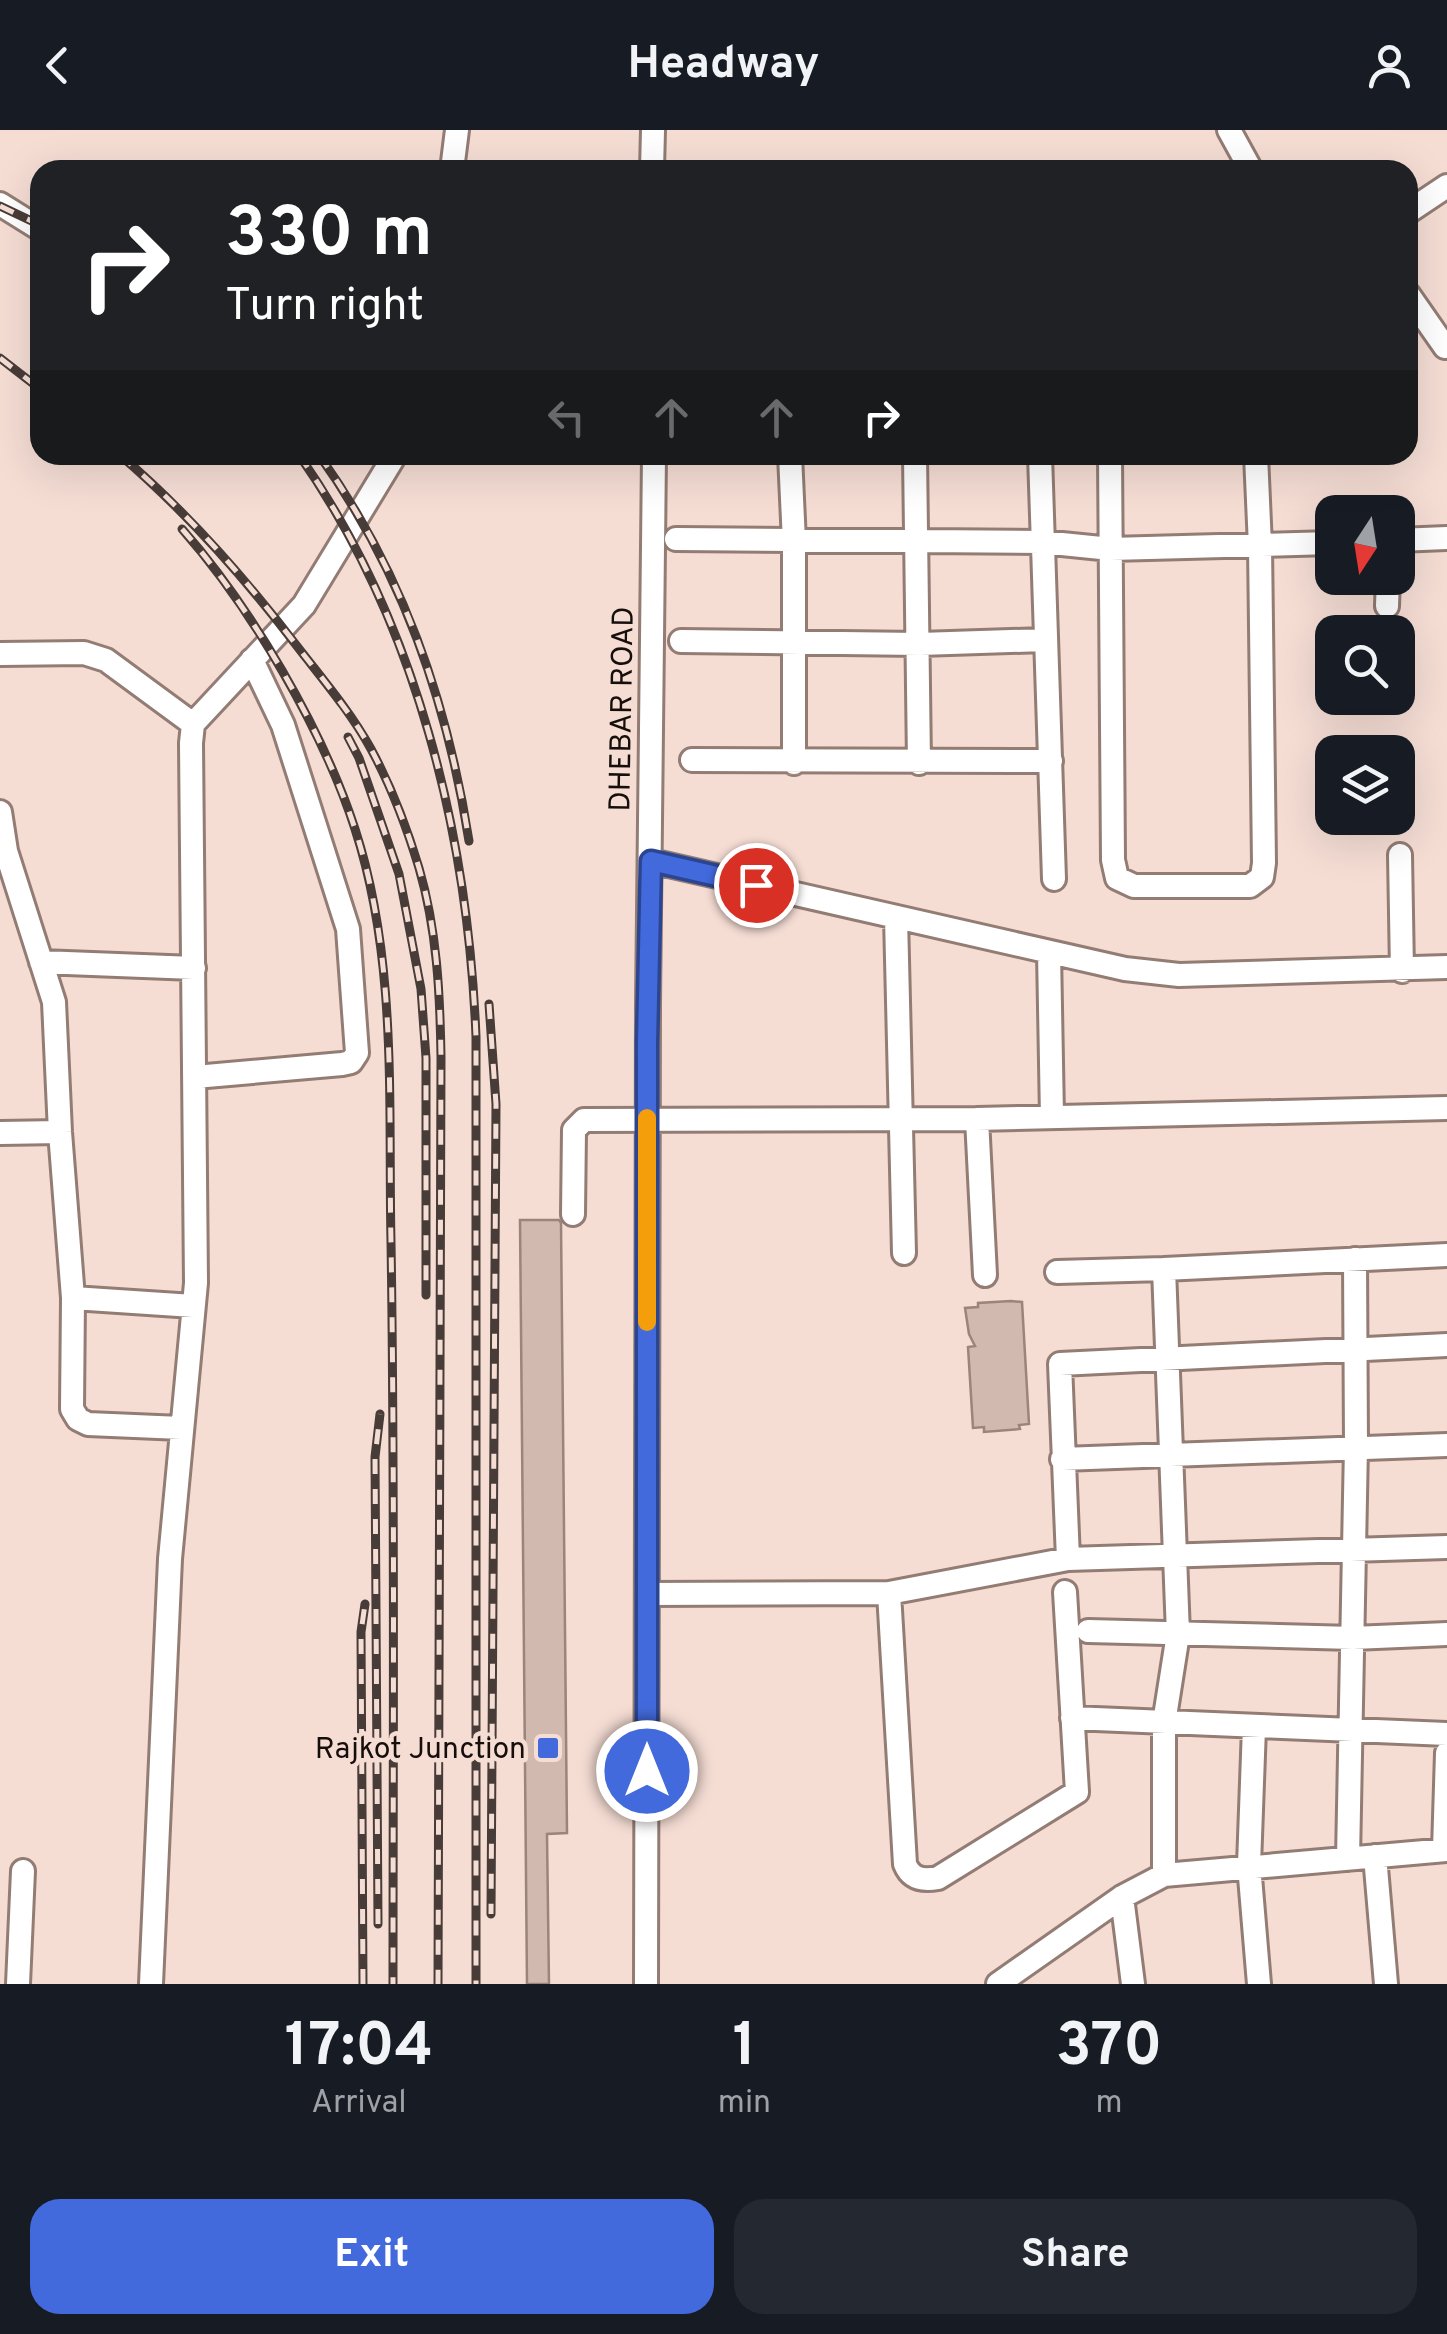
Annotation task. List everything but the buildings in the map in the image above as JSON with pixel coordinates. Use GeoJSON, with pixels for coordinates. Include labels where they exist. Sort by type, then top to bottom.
{"type":"FeatureCollection","features":[{"type":"Feature","properties":{"kind":"street"},"geometry":{"type":"LineString","coordinates":[[453,160],[457,130]]}},
{"type":"Feature","properties":{"kind":"street"},"geometry":{"type":"LineString","coordinates":[[652,130],[652,160]]}},
{"type":"Feature","properties":{"kind":"street"},"geometry":{"type":"LineString","coordinates":[[1229,130],[1246,160]]}},
{"type":"Feature","properties":{"kind":"street"},"geometry":{"type":"LineString","coordinates":[[1418,205],[1447,186]]}},
{"type":"Feature","properties":{"kind":"street"},"geometry":{"type":"LineString","coordinates":[[0,204],[30,223]]}},
{"type":"Feature","properties":{"kind":"street"},"geometry":{"type":"LineString","coordinates":[[1418,308],[1445,347]]}},
{"type":"Feature","properties":{"kind":"street"},"geometry":{"type":"LineString","coordinates":[[151,1984],[170,1559],[196,1282],[193,724],[304,605],[383,465]]}},
{"type":"Feature","properties":{"kind":"street","name":"DHEBAR ROAD"},"geometry":{"type":"LineString","coordinates":[[646,1984],[651,861],[648,766],[654,465]]}},
{"type":"Feature","properties":{"kind":"street"},"geometry":{"type":"LineString","coordinates":[[790,465],[794,762]]}},
{"type":"Feature","properties":{"kind":"street"},"geometry":{"type":"LineString","coordinates":[[915,465],[919,762]]}},
{"type":"Feature","properties":{"kind":"street"},"geometry":{"type":"LineString","coordinates":[[1040,465],[1054,879]]}},
{"type":"Feature","properties":{"kind":"street"},"geometry":{"type":"LineString","coordinates":[[1110,465],[1113,860],[1117,878],[1134,886],[1250,886],[1262,877],[1256,465]]}},
{"type":"Feature","properties":{"kind":"street"},"geometry":{"type":"LineString","coordinates":[[1415,539],[1447,538]]}},
{"type":"Feature","properties":{"kind":"street"},"geometry":{"type":"LineString","coordinates":[[676,539],[1042,542],[1111,549],[1315,544]]}},
{"type":"Feature","properties":{"kind":"street"},"geometry":{"type":"LineString","coordinates":[[1387,595],[1387,606]]}},
{"type":"Feature","properties":{"kind":"street"},"geometry":{"type":"LineString","coordinates":[[681,641],[920,644],[1044,640]]}},
{"type":"Feature","properties":{"kind":"street"},"geometry":{"type":"LineString","coordinates":[[0,654],[95,656],[193,724]]}},
{"type":"Feature","properties":{"kind":"street"},"geometry":{"type":"LineString","coordinates":[[194,1077],[342,1064],[351,1062],[357,1053],[348,929],[284,725],[252,660]]}},
{"type":"Feature","properties":{"kind":"street"},"geometry":{"type":"LineString","coordinates":[[692,760],[1052,761]]}},
{"type":"Feature","properties":{"kind":"street"},"geometry":{"type":"LineString","coordinates":[[0,812],[3,851],[54,1002],[58,1032],[60,1132],[72,1298],[72,1409],[78,1419],[88,1424],[181,1428]]}},
{"type":"Feature","properties":{"kind":"street"},"geometry":{"type":"LineString","coordinates":[[1400,855],[1402,971]]}},
{"type":"Feature","properties":{"kind":"street"},"geometry":{"type":"LineString","coordinates":[[651,861],[1124,969],[1179,975],[1447,968]]}},
{"type":"Feature","properties":{"kind":"street"},"geometry":{"type":"LineString","coordinates":[[0,916],[24,907]]}},
{"type":"Feature","properties":{"kind":"street"},"geometry":{"type":"LineString","coordinates":[[896,917],[904,1253]]}},
{"type":"Feature","properties":{"kind":"street"},"geometry":{"type":"LineString","coordinates":[[1050,952],[1052,1118]]}},
{"type":"Feature","properties":{"kind":"street"},"geometry":{"type":"LineString","coordinates":[[41,962],[194,968]]}},
{"type":"Feature","properties":{"kind":"street"},"geometry":{"type":"LineString","coordinates":[[573,1214],[574,1130],[584,1120],[1052,1118],[1447,1108]]}},
{"type":"Feature","properties":{"kind":"street"},"geometry":{"type":"LineString","coordinates":[[977,1119],[985,1275]]}},
{"type":"Feature","properties":{"kind":"street"},"geometry":{"type":"LineString","coordinates":[[0,1133],[60,1132]]}},
{"type":"Feature","properties":{"kind":"street"},"geometry":{"type":"LineString","coordinates":[[1056,1272],[1447,1254]]}},
{"type":"Feature","properties":{"kind":"street"},"geometry":{"type":"LineString","coordinates":[[1348,1859],[1356,1446],[1355,1259]]}},
{"type":"Feature","properties":{"kind":"street"},"geometry":{"type":"LineString","coordinates":[[1164,1269],[1178,1634],[1164,1722],[1164,1875]]}},
{"type":"Feature","properties":{"kind":"street"},"geometry":{"type":"LineString","coordinates":[[72,1298],[193,1306]]}},
{"type":"Feature","properties":{"kind":"street"},"geometry":{"type":"LineString","coordinates":[[1068,1559],[1060,1364],[1447,1346]]}},
{"type":"Feature","properties":{"kind":"street"},"geometry":{"type":"LineString","coordinates":[[1062,1459],[1447,1445]]}},
{"type":"Feature","properties":{"kind":"street"},"geometry":{"type":"LineString","coordinates":[[647,1594],[888,1593],[1068,1559],[1447,1547]]}},
{"type":"Feature","properties":{"kind":"street"},"geometry":{"type":"LineString","coordinates":[[888,1593],[904,1864],[908,1873],[918,1879],[938,1878],[1077,1792],[1065,1592]]}},
{"type":"Feature","properties":{"kind":"street"},"geometry":{"type":"LineString","coordinates":[[1088,1631],[1353,1638],[1447,1634]]}},
{"type":"Feature","properties":{"kind":"street"},"geometry":{"type":"LineString","coordinates":[[1072,1718],[1447,1734]]}},
{"type":"Feature","properties":{"kind":"street"},"geometry":{"type":"LineString","coordinates":[[1254,1727],[1249,1865],[1260,1984]]}},
{"type":"Feature","properties":{"kind":"street"},"geometry":{"type":"LineString","coordinates":[[998,1984],[1122,1898],[1164,1875],[1446,1850],[1447,1753]]}},
{"type":"Feature","properties":{"kind":"street"},"geometry":{"type":"LineString","coordinates":[[1375,1856],[1386,1984]]}},
{"type":"Feature","properties":{"kind":"street"},"geometry":{"type":"LineString","coordinates":[[18,1984],[23,1871]]}},
{"type":"Feature","properties":{"kind":"street"},"geometry":{"type":"LineString","coordinates":[[1122,1898],[1133,1984]]}},
{"type":"Feature","properties":{"kind":"railway"},"geometry":{"type":"LineString","coordinates":[[0,206],[30,220]]}},
{"type":"Feature","properties":{"kind":"railway"},"geometry":{"type":"LineString","coordinates":[[0,358],[30,381]]}},
{"type":"Feature","properties":{"kind":"railway"},"geometry":{"type":"LineString","coordinates":[[131,465],[193,523],[237,572],[346,710],[392,792],[419,868],[430,915],[441,1057],[438,1984]]}},
{"type":"Feature","properties":{"kind":"railway"},"geometry":{"type":"LineString","coordinates":[[305,465],[340,520],[375,588],[405,660],[448,808],[471,961],[476,1037],[476,1984]]}},
{"type":"Feature","properties":{"kind":"railway"},"geometry":{"type":"LineString","coordinates":[[326,465],[374,544],[417,639],[448,738],[469,841]]}},
{"type":"Feature","properties":{"kind":"railway"},"geometry":{"type":"LineString","coordinates":[[182,529],[259,632],[324,751],[355,829],[378,930],[390,1086],[393,1984]]}},
{"type":"Feature","properties":{"kind":"railway"},"geometry":{"type":"LineString","coordinates":[[348,737],[399,874],[421,989],[426,1058],[426,1295]]}},
{"type":"Feature","properties":{"kind":"railway"},"geometry":{"type":"LineString","coordinates":[[489,1004],[496,1104],[491,1914]]}},
{"type":"Feature","properties":{"kind":"railway"},"geometry":{"type":"LineString","coordinates":[[378,1924],[375,1457],[380,1414]]}},
{"type":"Feature","properties":{"kind":"railway"},"geometry":{"type":"LineString","coordinates":[[363,1984],[361,1632],[365,1604]]}},
{"type":"Feature","properties":{"kind":"slow traffic"},"geometry":{"type":"LineString","coordinates":[[647,1118],[647,1322]]}},
{"type":"Feature","properties":{"kind":"place","name":"Rajkot Junction"},"geometry":{"type":"Point","coordinates":[548,1748]}},
{"type":"Feature","properties":{"kind":"route"},"geometry":{"type":"LineString","coordinates":[[647,1771],[647,1043],[651,861],[756,885]]}}]}
